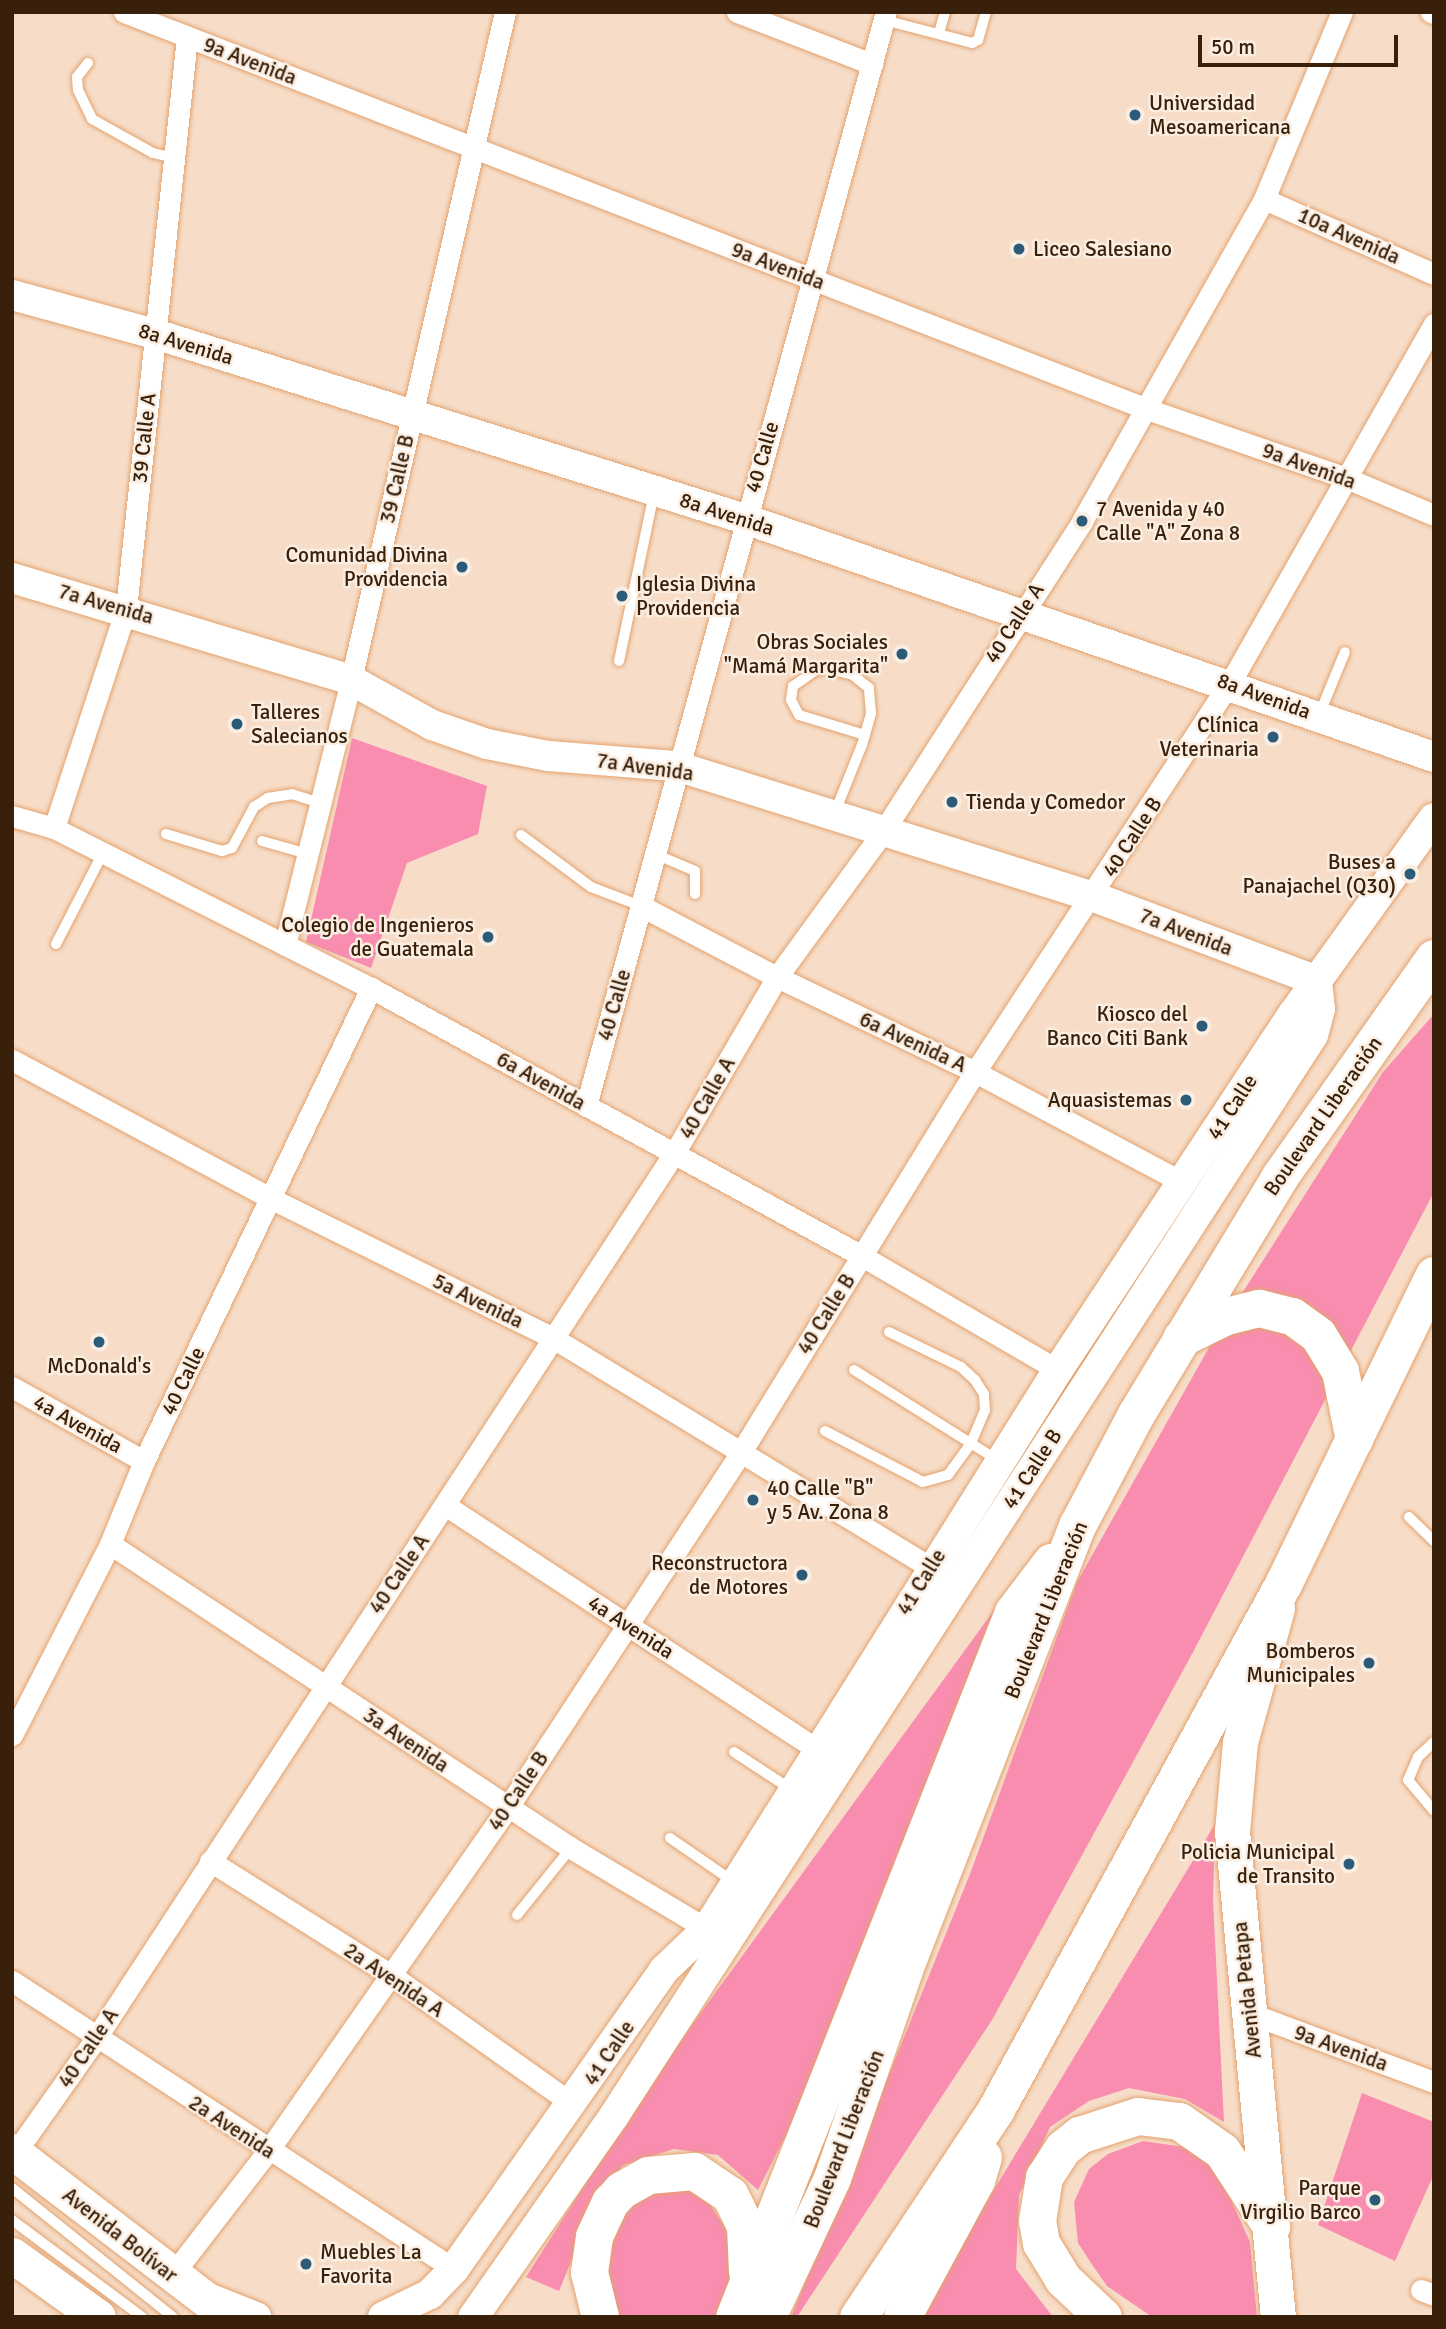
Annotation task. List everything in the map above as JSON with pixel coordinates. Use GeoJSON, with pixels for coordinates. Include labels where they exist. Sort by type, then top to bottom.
{"type":"FeatureCollection","features":[{"type":"Feature","properties":{"kind":"highway","name":"Boulevard Liberación"},"geometry":{"type":"LineString","coordinates":[[749,2309],[1013,1612],[1078,1524],[1181,1338],[1287,1165],[1434,958]]}},
{"type":"Feature","properties":{"kind":"highway"},"geometry":{"type":"LineString","coordinates":[[858,2317],[996,2109],[1283,1584],[1434,1275]]}},
{"type":"Feature","properties":{"kind":"highway"},"geometry":{"type":"LineString","coordinates":[[1181,1338],[1226,1316],[1259,1307],[1292,1316],[1318,1335],[1340,1371],[1353,1440]]}},
{"type":"Feature","properties":{"kind":"highway"},"geometry":{"type":"LineString","coordinates":[[902,2317],[976,2180],[996,2109]]}},
{"type":"Feature","properties":{"kind":"highway"},"geometry":{"type":"LineString","coordinates":[[1103,2317],[1063,2279],[1041,2243],[1037,2221],[1044,2177],[1063,2148],[1079,2135],[1138,2116],[1180,2121],[1222,2151],[1271,2226]]}},
{"type":"Feature","properties":{"kind":"highway"},"geometry":{"type":"LineString","coordinates":[[600,2317],[589,2272],[601,2217],[621,2190],[648,2175],[666,2172],[706,2176],[740,2209],[748,2250],[749,2309]]}},
{"type":"Feature","properties":{"kind":"main road","name":"8a Avenida"},"geometry":{"type":"LineString","coordinates":[[12,295],[155,334],[745,519],[1230,683],[1434,757]]}},
{"type":"Feature","properties":{"kind":"main road","name":"7a Avenida"},"geometry":{"type":"LineString","coordinates":[[12,578],[126,609],[351,680],[432,725],[487,744],[548,756],[676,766],[1094,897],[1317,981]]}},
{"type":"Feature","properties":{"kind":"main road","name":"41 Calle"},"geometry":{"type":"LineString","coordinates":[[383,2317],[430,2294],[454,2269],[574,2105],[664,1970],[713,1939],[737,1884],[930,1567],[1317,981],[1434,818]]}},
{"type":"Feature","properties":{"kind":"main road","name":"41 Calle B"},"geometry":{"type":"LineString","coordinates":[[713,1939],[1313,1035],[1320,1009],[1317,981]]}},
{"type":"Feature","properties":{"kind":"main road"},"geometry":{"type":"LineString","coordinates":[[1394,1357],[1434,1311]]}},
{"type":"Feature","properties":{"kind":"main road","name":"Avenida Petapa"},"geometry":{"type":"LineString","coordinates":[[1278,2317],[1232,1831],[1233,1783],[1283,1584]]}},
{"type":"Feature","properties":{"kind":"main road"},"geometry":{"type":"LineString","coordinates":[[456,2317],[687,1982],[713,1939]]}},
{"type":"Feature","properties":{"kind":"main road"},"geometry":{"type":"LineString","coordinates":[[473,2317],[614,2116],[713,1939]]}},
{"type":"Feature","properties":{"kind":"main road","name":"Avenida Bolívar"},"geometry":{"type":"LineString","coordinates":[[14,2152],[180,2295],[229,2317]]}},
{"type":"Feature","properties":{"kind":"main road"},"geometry":{"type":"LineString","coordinates":[[12,2255],[98,2317]]}},
{"type":"Feature","properties":{"kind":"main road"},"geometry":{"type":"LineString","coordinates":[[180,2295],[256,2317]]}},
{"type":"Feature","properties":{"kind":"street","name":"9a Avenida"},"geometry":{"type":"LineString","coordinates":[[124,12],[1147,409],[1346,478],[1434,515]]}},
{"type":"Feature","properties":{"kind":"street","name":"39 Calle B"},"geometry":{"type":"LineString","coordinates":[[285,944],[351,680],[505,12]]}},
{"type":"Feature","properties":{"kind":"street"},"geometry":{"type":"LineString","coordinates":[[737,12],[872,64]]}},
{"type":"Feature","properties":{"kind":"street","name":"40 Calle A"},"geometry":{"type":"LineString","coordinates":[[14,2152],[96,2038],[324,1685],[675,1152],[777,977],[884,830],[1021,611],[1082,521],[1264,199],[1342,12]]}},
{"type":"Feature","properties":{"kind":"street","name":"40 Calle"},"geometry":{"type":"LineString","coordinates":[[586,1106],[655,854],[676,766],[885,16]]}},
{"type":"Feature","properties":{"kind":"street","name":"39 Calle A"},"geometry":{"type":"LineString","coordinates":[[54,828],[126,609],[187,37]]}},
{"type":"Feature","properties":{"kind":"street","name":"10a Avenida"},"geometry":{"type":"LineString","coordinates":[[1264,199],[1434,274]]}},
{"type":"Feature","properties":{"kind":"street","name":"40 Calle B"},"geometry":{"type":"LineString","coordinates":[[180,2295],[268,2151],[508,1807],[741,1452],[975,1072],[1094,897],[1230,683],[1434,324]]}},
{"type":"Feature","properties":{"kind":"street","name":"6a Avenida"},"geometry":{"type":"LineString","coordinates":[[12,816],[54,828],[371,988],[675,1152],[862,1256],[1058,1370]]}},
{"type":"Feature","properties":{"kind":"street","name":"6a Avenida A"},"geometry":{"type":"LineString","coordinates":[[641,906],[777,977],[975,1072],[1182,1182]]}},
{"type":"Feature","properties":{"kind":"street","name":"40 Calle"},"geometry":{"type":"LineString","coordinates":[[12,1735],[20,1701],[110,1544],[144,1461],[371,988]]}},
{"type":"Feature","properties":{"kind":"street","name":"5a Avenida"},"geometry":{"type":"LineString","coordinates":[[12,1060],[271,1199],[553,1338],[930,1567]]}},
{"type":"Feature","properties":{"kind":"street","name":"4a Avenida"},"geometry":{"type":"LineString","coordinates":[[12,1387],[144,1461]]}},
{"type":"Feature","properties":{"kind":"street","name":"4a Avenida"},"geometry":{"type":"LineString","coordinates":[[445,1505],[817,1749]]}},
{"type":"Feature","properties":{"kind":"street","name":"3a Avenida"},"geometry":{"type":"LineString","coordinates":[[110,1544],[713,1939]]}},
{"type":"Feature","properties":{"kind":"street","name":"2a Avenida A"},"geometry":{"type":"LineString","coordinates":[[210,1861],[391,1975],[574,2105]]}},
{"type":"Feature","properties":{"kind":"street","name":"2a Avenida"},"geometry":{"type":"LineString","coordinates":[[12,1981],[268,2151],[454,2269]]}},
{"type":"Feature","properties":{"kind":"street","name":"9a Avenida"},"geometry":{"type":"LineString","coordinates":[[1249,2013],[1434,2082]]}},
{"type":"Feature","properties":{"kind":"lane"},"geometry":{"type":"LineString","coordinates":[[939,33],[944,12]]}},
{"type":"Feature","properties":{"kind":"lane"},"geometry":{"type":"LineString","coordinates":[[885,16],[972,43],[978,40],[986,12]]}},
{"type":"Feature","properties":{"kind":"lane"},"geometry":{"type":"LineString","coordinates":[[88,63],[77,77],[78,90],[92,120],[153,153],[174,158]]}},
{"type":"Feature","properties":{"kind":"lane"},"geometry":{"type":"LineString","coordinates":[[620,661],[655,491]]}},
{"type":"Feature","properties":{"kind":"lane"},"geometry":{"type":"LineString","coordinates":[[1319,715],[1345,652]]}},
{"type":"Feature","properties":{"kind":"lane"},"geometry":{"type":"LineString","coordinates":[[834,814],[865,735],[873,699],[869,688],[853,675],[816,670],[793,686],[791,700],[799,715],[865,735]]}},
{"type":"Feature","properties":{"kind":"lane"},"geometry":{"type":"LineString","coordinates":[[166,834],[222,851],[232,848],[254,807],[268,797],[292,794],[320,803]]}},
{"type":"Feature","properties":{"kind":"lane"},"geometry":{"type":"LineString","coordinates":[[521,835],[591,887],[641,906]]}},
{"type":"Feature","properties":{"kind":"lane"},"geometry":{"type":"LineString","coordinates":[[262,841],[308,854]]}},
{"type":"Feature","properties":{"kind":"lane"},"geometry":{"type":"LineString","coordinates":[[56,944],[103,853]]}},
{"type":"Feature","properties":{"kind":"lane"},"geometry":{"type":"LineString","coordinates":[[655,854],[695,870],[695,894]]}},
{"type":"Feature","properties":{"kind":"lane"},"geometry":{"type":"LineString","coordinates":[[825,1431],[923,1482],[948,1475],[971,1443],[985,1410],[984,1394],[975,1380],[961,1367],[889,1332]]}},
{"type":"Feature","properties":{"kind":"lane"},"geometry":{"type":"LineString","coordinates":[[854,1370],[999,1461]]}},
{"type":"Feature","properties":{"kind":"lane"},"geometry":{"type":"LineString","coordinates":[[1409,1517],[1434,1541]]}},
{"type":"Feature","properties":{"kind":"lane"},"geometry":{"type":"LineString","coordinates":[[1434,1742],[1418,1757],[1408,1780],[1434,1811]]}},
{"type":"Feature","properties":{"kind":"lane"},"geometry":{"type":"LineString","coordinates":[[734,1752],[792,1790]]}},
{"type":"Feature","properties":{"kind":"lane"},"geometry":{"type":"LineString","coordinates":[[670,1838],[737,1884]]}},
{"type":"Feature","properties":{"kind":"lane"},"geometry":{"type":"LineString","coordinates":[[517,1915],[571,1848]]}},
{"type":"Feature","properties":{"kind":"lane"},"geometry":{"type":"LineString","coordinates":[[12,2188],[180,2295]]}},
{"type":"Feature","properties":{"kind":"lane"},"geometry":{"type":"LineString","coordinates":[[12,2220],[142,2317]]}},
{"type":"Feature","properties":{"kind":"shaded area"},"geometry":{"type":"Polygon","coordinates":[[[352,738],[487,786],[478,834],[407,863],[371,968],[306,942],[352,738]]]}},
{"type":"Feature","properties":{"kind":"shaded area"},"geometry":{"type":"Polygon","coordinates":[[[1434,1014],[1434,1192],[1192,1654],[992,2020],[797,2317],[791,2317],[970,1874],[1077,1582],[1220,1328],[1383,1072],[1434,1014]]]}},
{"type":"Feature","properties":{"kind":"shaded area"},"geometry":{"type":"Polygon","coordinates":[[[1008,1591],[825,2059],[758,2190],[718,2155],[674,2149],[623,2165],[594,2206],[559,2291],[526,2277],[646,2088],[1008,1591]]]}},
{"type":"Feature","properties":{"kind":"shaded area"},"geometry":{"type":"Polygon","coordinates":[[[1215,1824],[1213,1900],[1224,2122],[1185,2099],[1129,2088],[1089,2101],[1050,2127],[1019,2195],[1016,2269],[1053,2317],[917,2317],[1215,1824]]]}},
{"type":"Feature","properties":{"kind":"shaded area","name":"Parque Virgilio Barco"},"geometry":{"type":"Polygon","coordinates":[[[1362,2093],[1434,2122],[1434,2174],[1395,2261],[1318,2225],[1362,2093]]]}},
{"type":"Feature","properties":{"kind":"shaded area"},"geometry":{"type":"Polygon","coordinates":[[[1143,2141],[1191,2148],[1210,2162],[1222,2180],[1250,2242],[1257,2317],[1152,2317],[1107,2286],[1078,2243],[1074,2202],[1089,2169],[1108,2154],[1143,2141]]]}},
{"type":"Feature","properties":{"kind":"shaded area"},"geometry":{"type":"Polygon","coordinates":[[[670,2183],[702,2192],[733,2240],[731,2280],[718,2317],[615,2317],[607,2294],[607,2247],[623,2213],[646,2193],[670,2183]]]}},
{"type":"Feature","properties":{"kind":"place","name":"Universidad Mesoamericana"},"geometry":{"type":"Point","coordinates":[1135,115]}},
{"type":"Feature","properties":{"kind":"place","name":"Liceo Salesiano"},"geometry":{"type":"Point","coordinates":[1019,249]}},
{"type":"Feature","properties":{"kind":"place","name":"7 Avenida y 40 Calle \"A\" Zona 8"},"geometry":{"type":"Point","coordinates":[1082,521]}},
{"type":"Feature","properties":{"kind":"place","name":"Comunidad Divina Providencia"},"geometry":{"type":"Point","coordinates":[462,567]}},
{"type":"Feature","properties":{"kind":"place","name":"Iglesia Divina Providencia"},"geometry":{"type":"Point","coordinates":[622,596]}},
{"type":"Feature","properties":{"kind":"place","name":"Obras Sociales \"Mamá Margarita\""},"geometry":{"type":"Point","coordinates":[902,654]}},
{"type":"Feature","properties":{"kind":"place","name":"Talleres Salecianos"},"geometry":{"type":"Point","coordinates":[237,724]}},
{"type":"Feature","properties":{"kind":"place","name":"Clínica Veterinaria"},"geometry":{"type":"Point","coordinates":[1273,737]}},
{"type":"Feature","properties":{"kind":"place","name":"Tienda y Comedor"},"geometry":{"type":"Point","coordinates":[952,802]}},
{"type":"Feature","properties":{"kind":"place","name":"Buses a Panajachel (Q30)"},"geometry":{"type":"Point","coordinates":[1410,874]}},
{"type":"Feature","properties":{"kind":"place","name":"Colegio de Ingenieros de Guatemala"},"geometry":{"type":"Point","coordinates":[488,937]}},
{"type":"Feature","properties":{"kind":"place","name":"Kiosco del Banco Citi Bank"},"geometry":{"type":"Point","coordinates":[1202,1026]}},
{"type":"Feature","properties":{"kind":"place","name":"Aquasistemas"},"geometry":{"type":"Point","coordinates":[1186,1100]}},
{"type":"Feature","properties":{"kind":"place","name":"McDonald's"},"geometry":{"type":"Point","coordinates":[99,1342]}},
{"type":"Feature","properties":{"kind":"place","name":"40 Calle \"B\" y 5 Av. Zona 8"},"geometry":{"type":"Point","coordinates":[753,1500]}},
{"type":"Feature","properties":{"kind":"place","name":"Reconstructora de Motores"},"geometry":{"type":"Point","coordinates":[802,1575]}},
{"type":"Feature","properties":{"kind":"place","name":"Bomberos Municipales"},"geometry":{"type":"Point","coordinates":[1369,1663]}},
{"type":"Feature","properties":{"kind":"place","name":"Policia Municipal de Transito"},"geometry":{"type":"Point","coordinates":[1349,1864]}},
{"type":"Feature","properties":{"kind":"place","name":"Parque Virgilio Barco"},"geometry":{"type":"Point","coordinates":[1375,2200]}},
{"type":"Feature","properties":{"kind":"place","name":"Muebles La Favorita"},"geometry":{"type":"Point","coordinates":[306,2264]}}]}
